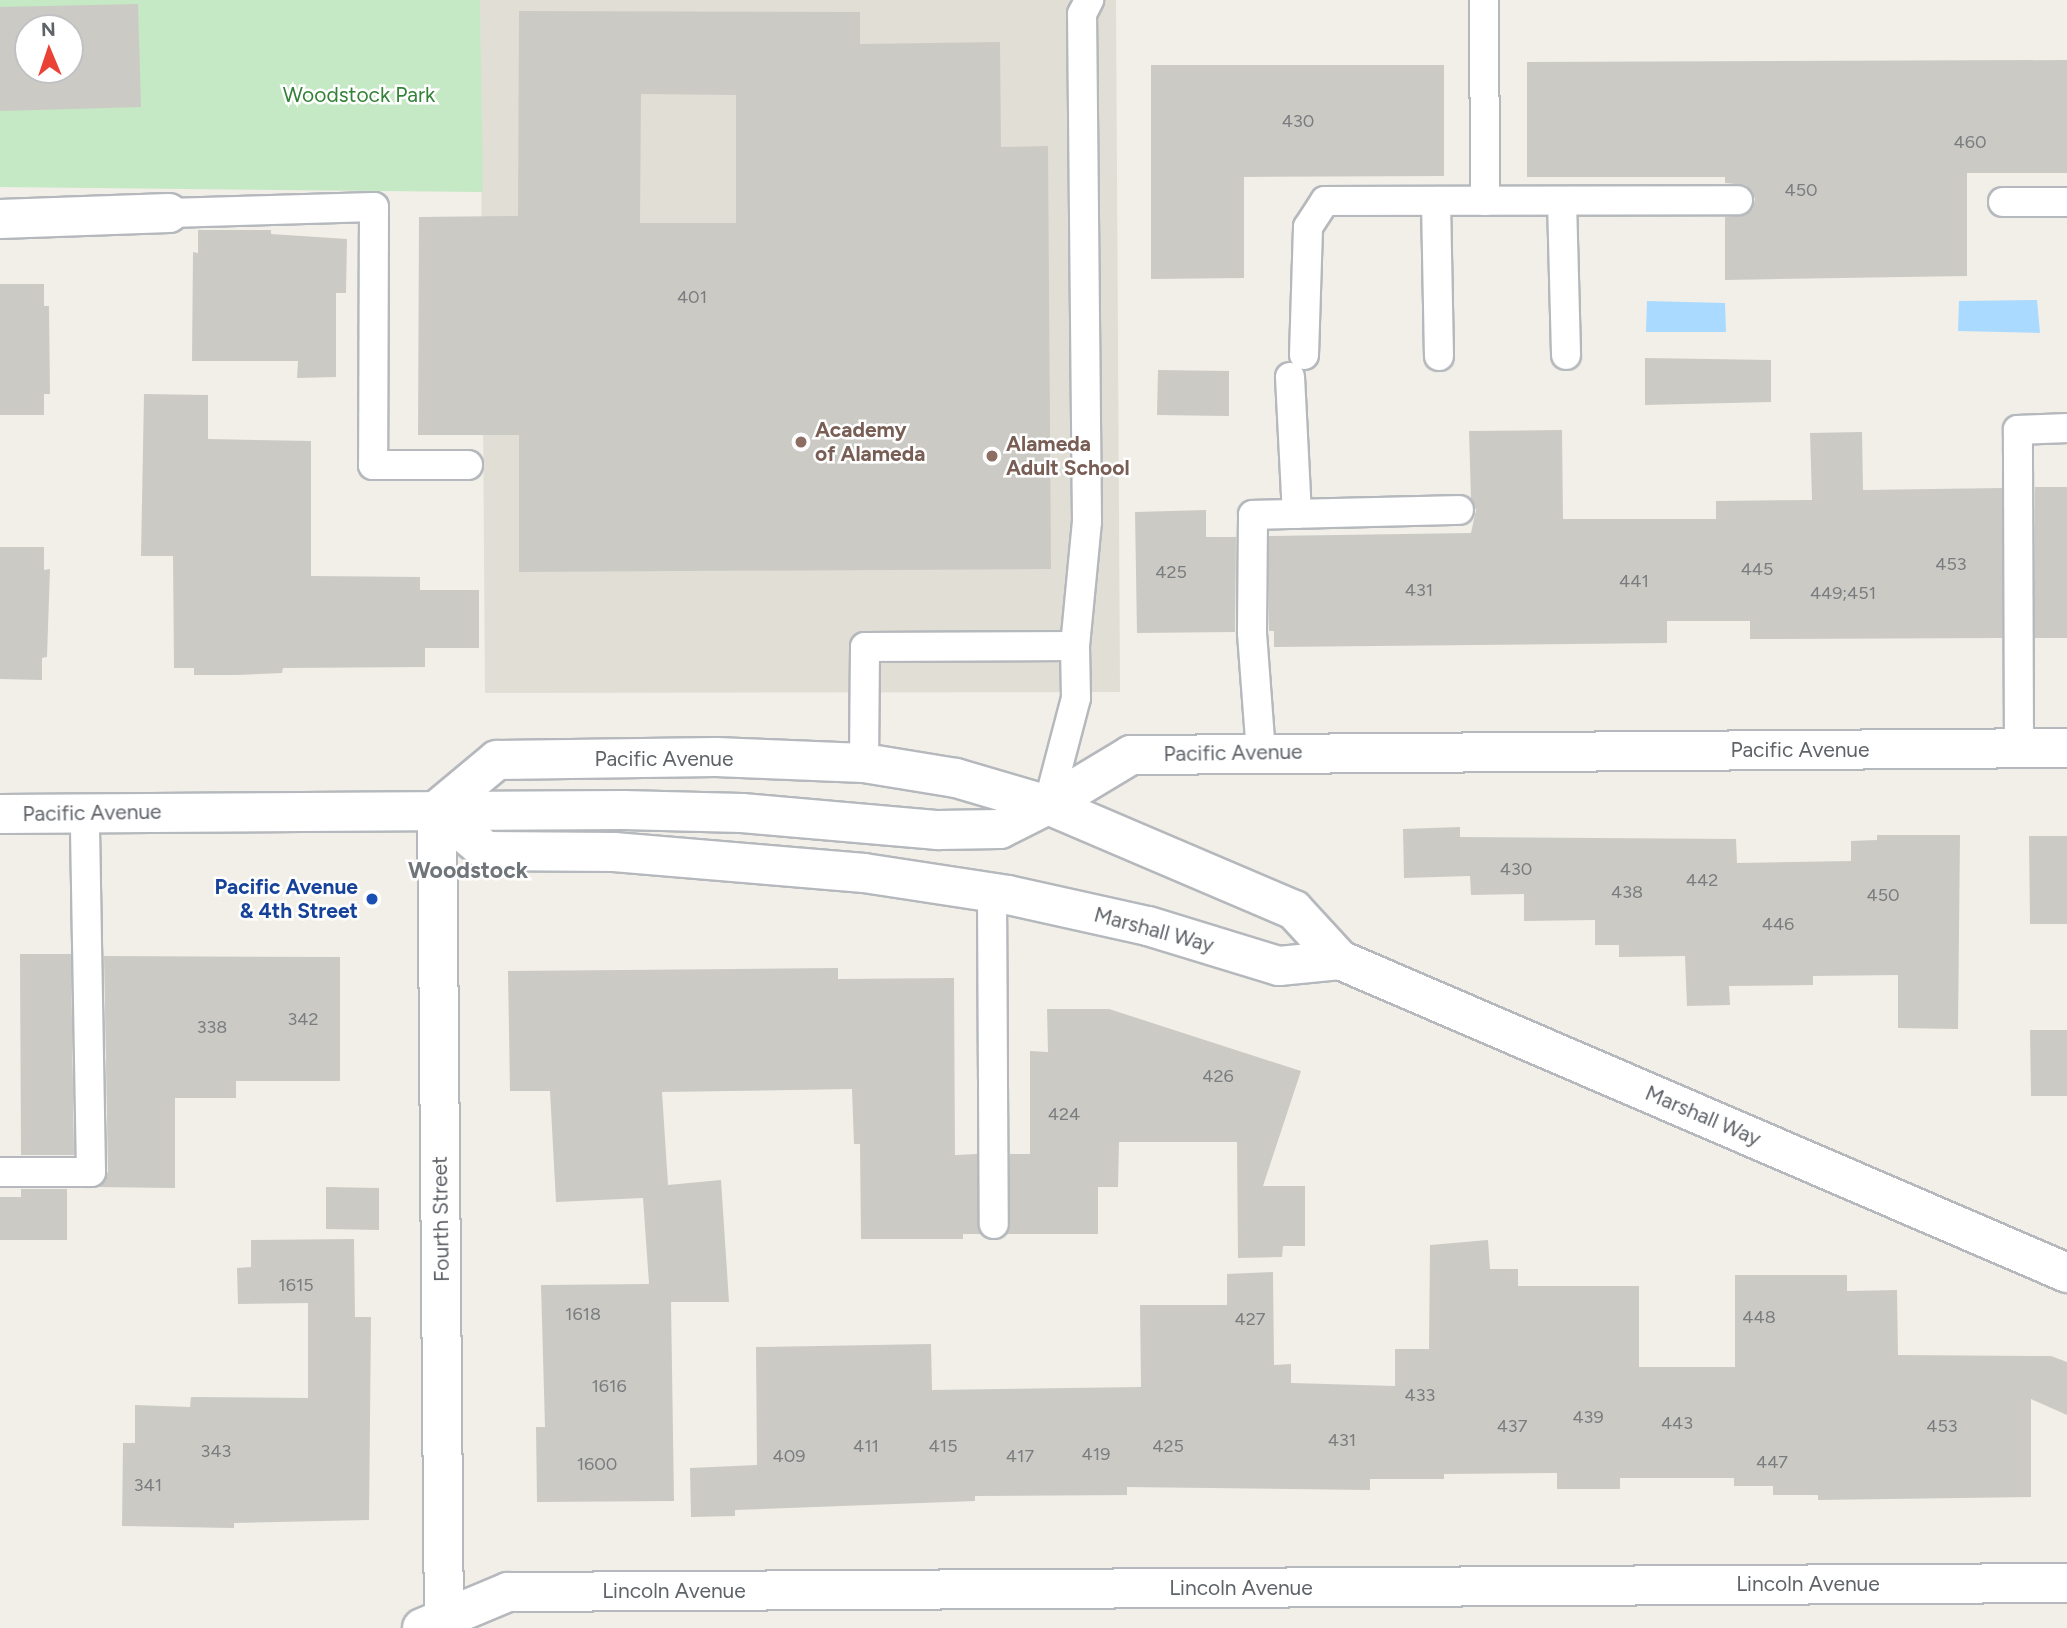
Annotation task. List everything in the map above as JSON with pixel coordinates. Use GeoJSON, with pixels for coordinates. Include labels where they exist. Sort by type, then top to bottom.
{"type":"FeatureCollection","features":[{"type":"Feature","properties":{"kind":"street"},"geometry":{"type":"LineString","coordinates":[[0,219],[169,213]]}},
{"type":"Feature","properties":{"kind":"street","name":"Pacific Avenue"},"geometry":{"type":"LineString","coordinates":[[0,814],[437,810],[497,760],[716,757],[864,763],[956,778],[1048,805],[1131,755],[2067,748]]}},
{"type":"Feature","properties":{"kind":"street"},"geometry":{"type":"LineString","coordinates":[[437,810],[742,813],[938,830],[1000,829],[1048,805]]}},
{"type":"Feature","properties":{"kind":"street","name":"Marshall Way"},"geometry":{"type":"LineString","coordinates":[[1048,805],[1294,910],[1340,960],[2067,1273]]}},
{"type":"Feature","properties":{"kind":"street"},"geometry":{"type":"LineString","coordinates":[[437,810],[486,851],[734,859],[1000,893]]}},
{"type":"Feature","properties":{"kind":"street","name":"Fourth Street"},"geometry":{"type":"LineString","coordinates":[[437,810],[437,1624]]}},
{"type":"Feature","properties":{"kind":"street","name":"Marshall Way"},"geometry":{"type":"LineString","coordinates":[[1000,893],[1148,926],[1279,966],[1340,960]]}},
{"type":"Feature","properties":{"kind":"street","name":"Lincoln Avenue"},"geometry":{"type":"LineString","coordinates":[[437,1624],[508,1592],[2067,1583]]}},
{"type":"Feature","properties":{"kind":"lane"},"geometry":{"type":"LineString","coordinates":[[1048,805],[1076,698],[1075,646],[1087,522],[1082,14],[1089,0]]}},
{"type":"Feature","properties":{"kind":"lane"},"geometry":{"type":"LineString","coordinates":[[1484,0],[1485,201]]}},
{"type":"Feature","properties":{"kind":"lane"},"geometry":{"type":"LineString","coordinates":[[1297,514],[1297,366],[1308,228],[1315,211],[1325,201],[1738,201]]}},
{"type":"Feature","properties":{"kind":"lane"},"geometry":{"type":"LineString","coordinates":[[1436,201],[1439,356]]}},
{"type":"Feature","properties":{"kind":"lane"},"geometry":{"type":"LineString","coordinates":[[1562,201],[1566,355]]}},
{"type":"Feature","properties":{"kind":"lane"},"geometry":{"type":"LineString","coordinates":[[2003,202],[2067,202]]}},
{"type":"Feature","properties":{"kind":"lane"},"geometry":{"type":"LineString","coordinates":[[169,213],[374,206],[373,465],[468,465]]}},
{"type":"Feature","properties":{"kind":"lane"},"geometry":{"type":"LineString","coordinates":[[2019,748],[2018,430],[2067,428]]}},
{"type":"Feature","properties":{"kind":"lane"},"geometry":{"type":"LineString","coordinates":[[1261,752],[1252,632],[1253,515],[1459,510]]}},
{"type":"Feature","properties":{"kind":"lane"},"geometry":{"type":"LineString","coordinates":[[864,763],[865,647],[1075,646]]}},
{"type":"Feature","properties":{"kind":"lane"},"geometry":{"type":"LineString","coordinates":[[0,1172],[91,1172],[85,814]]}},
{"type":"Feature","properties":{"kind":"lane"},"geometry":{"type":"LineString","coordinates":[[994,1224],[1000,893]]}},
{"type":"Feature","properties":{"kind":"shaded area","name":"Academy of Alameda"},"geometry":{"type":"Polygon","coordinates":[[[480,0],[1116,0],[1120,692],[485,693],[480,0]]]}},
{"type":"Feature","properties":{"kind":"green space","name":"Woodstock Park"},"geometry":{"type":"Polygon","coordinates":[[[0,0],[480,0],[483,192],[0,187],[0,0]]]}},
{"type":"Feature","properties":{"kind":"water"},"geometry":{"type":"Polygon","coordinates":[[[2037,300],[2040,333],[1958,331],[1959,301],[2037,300]]]}},
{"type":"Feature","properties":{"kind":"water"},"geometry":{"type":"Polygon","coordinates":[[[1647,301],[1725,303],[1726,332],[1646,332],[1647,301]]]}},
{"type":"Feature","properties":{"kind":"building"},"geometry":{"type":"Polygon","coordinates":[[[138,4],[141,107],[0,111],[0,7],[138,4]]]}},
{"type":"Feature","properties":{"kind":"building","name":"Academy of Alameda"},"geometry":{"type":"Polygon","coordinates":[[[519,11],[860,12],[860,44],[1000,42],[1001,147],[1048,146],[1051,569],[519,572],[519,435],[418,435],[419,217],[518,216],[519,11]],[[641,94],[640,223],[736,223],[736,95],[641,94]]]}},
{"type":"Feature","properties":{"kind":"building"},"geometry":{"type":"Polygon","coordinates":[[[2067,60],[2067,173],[1967,173],[1967,276],[1725,280],[1725,217],[1746,215],[1752,209],[1755,199],[1746,185],[1725,183],[1725,177],[1527,177],[1527,62],[2067,60]]]}},
{"type":"Feature","properties":{"kind":"building"},"geometry":{"type":"Polygon","coordinates":[[[1151,65],[1444,65],[1444,176],[1244,177],[1244,278],[1151,279],[1151,65]]]}},
{"type":"Feature","properties":{"kind":"building"},"geometry":{"type":"Polygon","coordinates":[[[198,230],[271,230],[271,234],[347,239],[346,293],[336,293],[336,377],[297,378],[298,361],[192,361],[193,252],[198,253],[198,230]]]}},
{"type":"Feature","properties":{"kind":"building"},"geometry":{"type":"Polygon","coordinates":[[[0,284],[44,284],[44,306],[49,306],[50,394],[44,394],[44,415],[0,415],[0,284]]]}},
{"type":"Feature","properties":{"kind":"building"},"geometry":{"type":"Polygon","coordinates":[[[1645,358],[1771,360],[1771,402],[1645,405],[1645,358]]]}},
{"type":"Feature","properties":{"kind":"building"},"geometry":{"type":"Polygon","coordinates":[[[1158,370],[1229,371],[1229,416],[1157,415],[1158,370]]]}},
{"type":"Feature","properties":{"kind":"building"},"geometry":{"type":"Polygon","coordinates":[[[144,394],[208,395],[208,439],[311,441],[311,576],[420,577],[420,590],[479,590],[479,648],[425,648],[425,667],[283,668],[282,673],[236,675],[194,675],[194,668],[174,668],[173,556],[141,556],[144,394]]]}},
{"type":"Feature","properties":{"kind":"building"},"geometry":{"type":"Polygon","coordinates":[[[1562,430],[1563,519],[1716,519],[1716,501],[1812,500],[1810,433],[1862,432],[1863,490],[2002,488],[2002,638],[1750,639],[1750,621],[1667,621],[1667,643],[1274,647],[1274,631],[1269,631],[1269,536],[1471,533],[1476,510],[1471,499],[1469,431],[1562,430]]]}},
{"type":"Feature","properties":{"kind":"building"},"geometry":{"type":"Polygon","coordinates":[[[2035,487],[2067,487],[2067,638],[2035,638],[2035,487]]]}},
{"type":"Feature","properties":{"kind":"building"},"geometry":{"type":"Polygon","coordinates":[[[1206,510],[1206,537],[1236,537],[1235,632],[1137,633],[1135,512],[1206,510]]]}},
{"type":"Feature","properties":{"kind":"building"},"geometry":{"type":"Polygon","coordinates":[[[0,547],[44,547],[44,570],[50,569],[47,657],[42,658],[42,680],[0,679],[0,547]]]}},
{"type":"Feature","properties":{"kind":"building"},"geometry":{"type":"Polygon","coordinates":[[[1460,827],[1460,837],[1736,839],[1737,863],[1851,861],[1851,841],[1877,840],[1877,835],[1960,835],[1958,1029],[1898,1028],[1898,975],[1813,976],[1813,985],[1729,986],[1730,1005],[1687,1006],[1685,956],[1619,957],[1619,945],[1595,945],[1595,920],[1524,921],[1524,894],[1471,895],[1470,876],[1404,878],[1403,829],[1460,827]]]}},
{"type":"Feature","properties":{"kind":"building"},"geometry":{"type":"Polygon","coordinates":[[[2029,836],[2067,836],[2067,924],[2030,924],[2029,836]]]}},
{"type":"Feature","properties":{"kind":"building"},"geometry":{"type":"Polygon","coordinates":[[[20,954],[71,954],[74,1155],[21,1155],[20,954]]]}},
{"type":"Feature","properties":{"kind":"building"},"geometry":{"type":"Polygon","coordinates":[[[104,956],[340,957],[340,1081],[236,1081],[236,1098],[175,1098],[175,1188],[96,1187],[108,1172],[104,956]]]}},
{"type":"Feature","properties":{"kind":"building"},"geometry":{"type":"Polygon","coordinates":[[[838,968],[838,979],[954,978],[955,1155],[977,1154],[981,1234],[963,1234],[963,1239],[861,1239],[860,1144],[854,1144],[852,1089],[662,1092],[668,1185],[721,1180],[729,1302],[671,1302],[674,1501],[537,1502],[536,1427],[545,1427],[541,1285],[649,1284],[643,1198],[556,1202],[550,1091],[510,1091],[508,971],[838,968]]]}},
{"type":"Feature","properties":{"kind":"building"},"geometry":{"type":"Polygon","coordinates":[[[1047,1009],[1109,1009],[1301,1071],[1263,1186],[1305,1186],[1305,1246],[1283,1246],[1282,1257],[1238,1258],[1237,1142],[1119,1142],[1118,1187],[1098,1187],[1098,1234],[1007,1234],[1010,1154],[1030,1154],[1030,1051],[1048,1052],[1047,1009]]]}},
{"type":"Feature","properties":{"kind":"building"},"geometry":{"type":"Polygon","coordinates":[[[2030,1030],[2067,1030],[2067,1096],[2031,1096],[2030,1030]]]}},
{"type":"Feature","properties":{"kind":"building"},"geometry":{"type":"Polygon","coordinates":[[[326,1187],[379,1188],[379,1230],[326,1229],[326,1187]]]}},
{"type":"Feature","properties":{"kind":"building"},"geometry":{"type":"Polygon","coordinates":[[[21,1189],[67,1189],[67,1240],[0,1240],[0,1197],[21,1197],[21,1189]]]}},
{"type":"Feature","properties":{"kind":"building"},"geometry":{"type":"Polygon","coordinates":[[[354,1239],[355,1317],[371,1317],[369,1520],[234,1523],[234,1528],[122,1526],[123,1443],[135,1443],[135,1405],[190,1407],[191,1397],[308,1398],[308,1303],[238,1304],[237,1268],[251,1267],[251,1240],[354,1239]]]}},
{"type":"Feature","properties":{"kind":"building"},"geometry":{"type":"Polygon","coordinates":[[[1488,1240],[1490,1269],[1518,1269],[1518,1286],[1639,1286],[1639,1367],[1735,1367],[1735,1275],[1847,1275],[1847,1291],[1897,1290],[1898,1355],[2051,1356],[2067,1362],[2067,1415],[2031,1399],[2031,1497],[1818,1500],[1818,1495],[1773,1495],[1773,1486],[1734,1486],[1734,1478],[1620,1478],[1620,1489],[1557,1489],[1557,1473],[1444,1474],[1444,1479],[1370,1479],[1370,1490],[1127,1487],[1127,1495],[975,1496],[975,1501],[735,1510],[735,1516],[691,1517],[690,1468],[757,1465],[756,1347],[931,1344],[932,1390],[1141,1387],[1140,1305],[1227,1305],[1227,1274],[1273,1272],[1274,1365],[1291,1364],[1291,1383],[1395,1386],[1395,1349],[1429,1349],[1430,1245],[1488,1240]]]}},
{"type":"Feature","properties":{"kind":"place","name":"Academy of Alameda"},"geometry":{"type":"Point","coordinates":[801,442]}},
{"type":"Feature","properties":{"kind":"place","name":"Alameda Adult School"},"geometry":{"type":"Point","coordinates":[992,456]}},
{"type":"Feature","properties":{"kind":"place","name":"Pacific Avenue & 4th Street"},"geometry":{"type":"Point","coordinates":[372,899]}},
{"type":"Feature","properties":{"kind":"district","name":"Woodstock"},"geometry":{"type":"Point","coordinates":[468,870]}}]}
